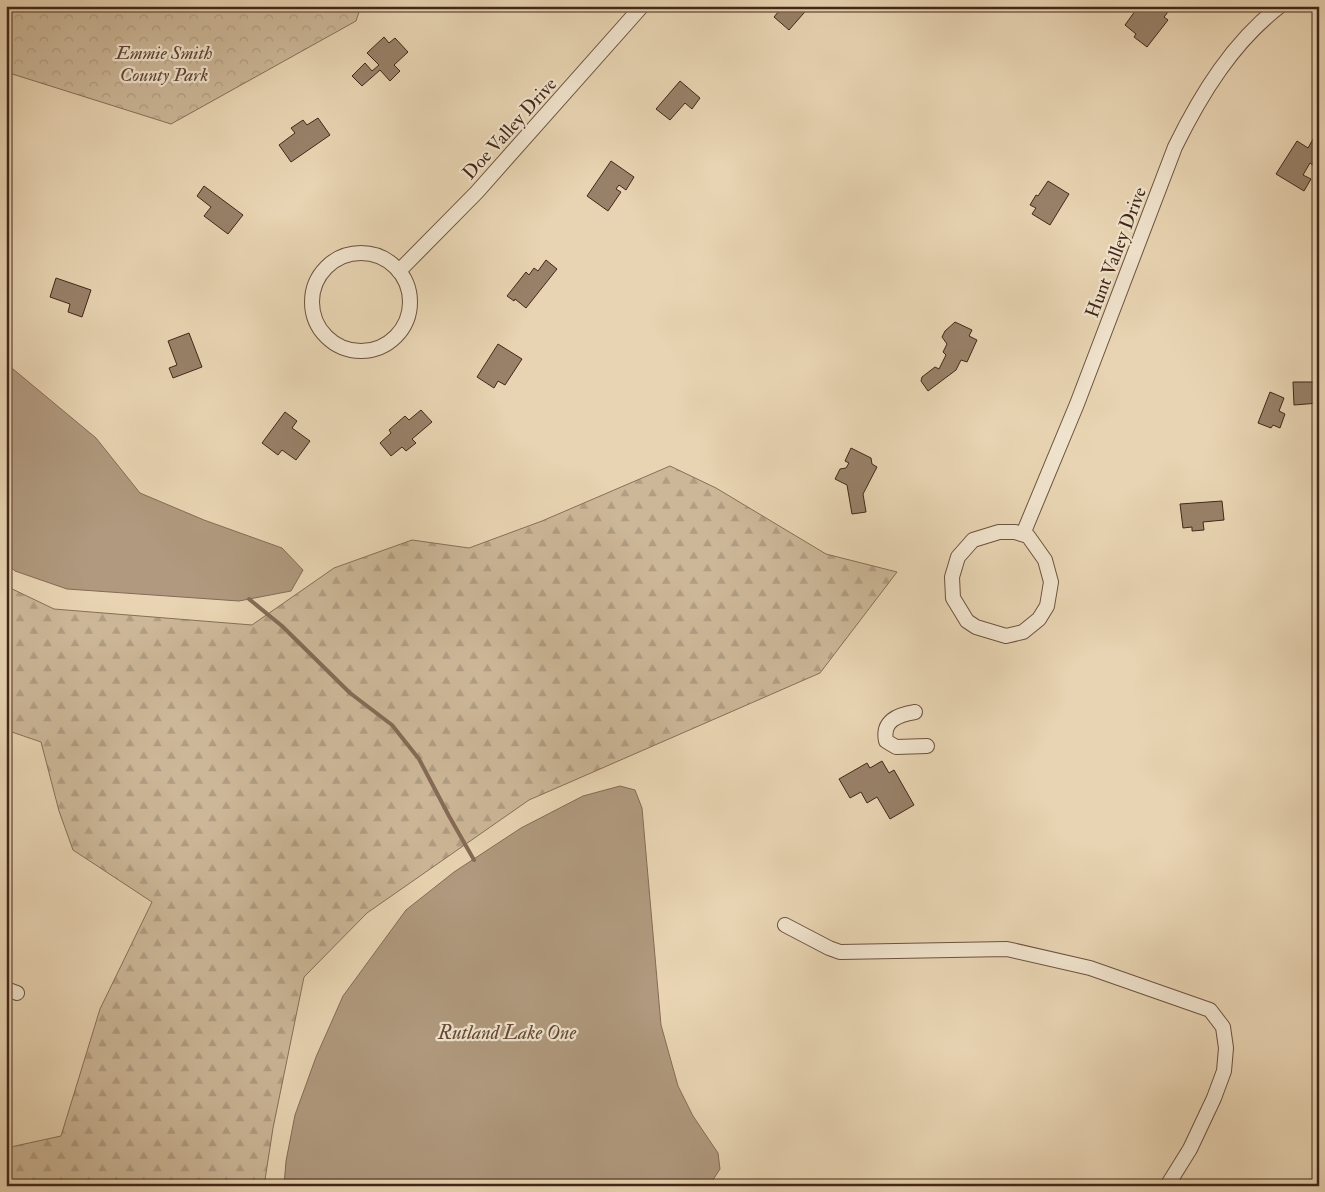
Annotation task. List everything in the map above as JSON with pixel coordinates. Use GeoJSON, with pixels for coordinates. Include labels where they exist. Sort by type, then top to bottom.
{"type":"FeatureCollection","features":[{"type":"Feature","properties":{"kind":"street","name":"Doe Valley Drive"},"geometry":{"type":"LineString","coordinates":[[399,271],[476,194],[642,6]]}},
{"type":"Feature","properties":{"kind":"street","name":"Hunt Valley Drive"},"geometry":{"type":"LineString","coordinates":[[1023,534],[1076,404],[1175,147],[1191,114],[1220,69],[1243,40],[1280,6]]}},
{"type":"Feature","properties":{"kind":"street"},"geometry":{"type":"LineString","coordinates":[[355,253],[371,254],[387,260],[399,271],[406,283],[410,297],[409,313],[403,328],[392,340],[378,348],[362,351],[345,349],[331,341],[320,330],[313,316],[311,299],[315,283],[325,268],[339,258],[355,253]]}},
{"type":"Feature","properties":{"kind":"street"},"geometry":{"type":"LineString","coordinates":[[999,532],[1023,534],[1028,536],[1045,560],[1050,572],[1051,582],[1047,606],[1039,619],[1023,632],[1006,636],[976,627],[967,621],[953,598],[952,577],[958,557],[973,540],[999,532]]}},
{"type":"Feature","properties":{"kind":"street"},"geometry":{"type":"LineString","coordinates":[[915,712],[902,714],[887,725],[884,734],[886,742],[896,747],[927,746]]}},
{"type":"Feature","properties":{"kind":"street"},"geometry":{"type":"LineString","coordinates":[[785,925],[840,952],[1007,949],[1090,968],[1210,1010],[1223,1027],[1226,1048],[1224,1071],[1214,1098],[1190,1149],[1168,1186]]}},
{"type":"Feature","properties":{"kind":"green space","name":"Emmie Smith County Park"},"geometry":{"type":"Polygon","coordinates":[[[6,6],[361,6],[356,21],[171,124],[6,72],[6,6]]]}},
{"type":"Feature","properties":{"kind":"green space"},"geometry":{"type":"Polygon","coordinates":[[[670,466],[716,488],[826,554],[897,572],[820,673],[529,800],[367,913],[304,977],[273,1128],[264,1186],[6,1186],[6,1148],[61,1136],[100,1009],[152,902],[73,850],[59,811],[41,742],[6,730],[6,586],[54,609],[252,625],[334,568],[412,540],[469,548],[542,521],[670,466]]]}},
{"type":"Feature","properties":{"kind":"water"},"geometry":{"type":"Polygon","coordinates":[[[6,367],[13,369],[96,438],[140,493],[204,520],[282,548],[303,570],[291,591],[239,601],[67,589],[15,571],[6,563],[6,367]]]}},
{"type":"Feature","properties":{"kind":"water","name":"Rutland Lake One"},"geometry":{"type":"Polygon","coordinates":[[[620,786],[635,790],[642,808],[661,1025],[678,1086],[693,1116],[718,1153],[720,1169],[709,1186],[284,1186],[286,1161],[295,1115],[316,1057],[343,996],[406,910],[454,872],[521,828],[583,796],[620,786]]]}},
{"type":"Feature","properties":{"kind":"building"},"geometry":{"type":"Polygon","coordinates":[[[783,6],[810,6],[789,30],[774,17],[783,6]]]}},
{"type":"Feature","properties":{"kind":"building"},"geometry":{"type":"Polygon","coordinates":[[[1147,6],[1163,6],[1168,12],[1164,17],[1168,20],[1147,47],[1134,37],[1136,34],[1125,25],[1138,7],[1143,11],[1147,6]]]}},
{"type":"Feature","properties":{"kind":"building"},"geometry":{"type":"Polygon","coordinates":[[[384,37],[389,43],[395,38],[408,52],[394,65],[400,71],[390,81],[380,70],[362,86],[352,76],[365,63],[372,71],[379,65],[367,53],[384,37]]]}},
{"type":"Feature","properties":{"kind":"building"},"geometry":{"type":"Polygon","coordinates":[[[680,81],[700,98],[692,109],[685,103],[670,120],[656,109],[680,81]]]}},
{"type":"Feature","properties":{"kind":"building"},"geometry":{"type":"Polygon","coordinates":[[[318,118],[330,135],[291,162],[279,145],[295,133],[291,128],[303,120],[307,125],[318,118]]]}},
{"type":"Feature","properties":{"kind":"building"},"geometry":{"type":"Polygon","coordinates":[[[1316,134],[1319,135],[1319,158],[1314,166],[1310,163],[1303,175],[1311,179],[1304,191],[1276,174],[1297,141],[1308,148],[1316,134]]]}},
{"type":"Feature","properties":{"kind":"building"},"geometry":{"type":"Polygon","coordinates":[[[611,161],[634,177],[626,190],[619,185],[616,189],[621,192],[608,211],[587,196],[611,161]]]}},
{"type":"Feature","properties":{"kind":"building"},"geometry":{"type":"Polygon","coordinates":[[[1048,181],[1069,194],[1050,225],[1032,214],[1036,208],[1030,205],[1048,181]]]}},
{"type":"Feature","properties":{"kind":"building"},"geometry":{"type":"Polygon","coordinates":[[[204,186],[243,215],[228,234],[204,216],[211,207],[197,196],[204,186]]]}},
{"type":"Feature","properties":{"kind":"building"},"geometry":{"type":"Polygon","coordinates":[[[546,260],[557,269],[526,308],[515,299],[514,301],[507,296],[526,272],[529,275],[534,268],[538,271],[546,260]]]}},
{"type":"Feature","properties":{"kind":"building"},"geometry":{"type":"Polygon","coordinates":[[[56,278],[91,290],[82,317],[68,312],[70,304],[50,297],[56,278]]]}},
{"type":"Feature","properties":{"kind":"building"},"geometry":{"type":"Polygon","coordinates":[[[955,322],[972,330],[969,336],[977,340],[967,362],[961,360],[956,370],[928,391],[921,381],[922,377],[935,367],[939,369],[946,355],[943,352],[947,344],[942,337],[945,331],[955,322]]]}},
{"type":"Feature","properties":{"kind":"building"},"geometry":{"type":"Polygon","coordinates":[[[189,333],[202,367],[173,378],[169,368],[177,365],[168,341],[189,333]]]}},
{"type":"Feature","properties":{"kind":"building"},"geometry":{"type":"Polygon","coordinates":[[[498,344],[522,359],[505,385],[498,381],[494,388],[477,377],[498,344]]]}},
{"type":"Feature","properties":{"kind":"building"},"geometry":{"type":"Polygon","coordinates":[[[1293,382],[1319,382],[1319,403],[1294,405],[1293,382]]]}},
{"type":"Feature","properties":{"kind":"building"},"geometry":{"type":"Polygon","coordinates":[[[1270,392],[1284,398],[1279,411],[1285,414],[1280,428],[1273,425],[1271,428],[1258,423],[1270,392]]]}},
{"type":"Feature","properties":{"kind":"building"},"geometry":{"type":"Polygon","coordinates":[[[421,410],[432,422],[412,439],[416,443],[406,451],[402,447],[391,456],[380,443],[391,433],[389,430],[405,416],[409,420],[421,410]]]}},
{"type":"Feature","properties":{"kind":"building"},"geometry":{"type":"Polygon","coordinates":[[[285,412],[297,421],[292,428],[310,441],[296,460],[282,450],[278,455],[262,443],[285,412]]]}},
{"type":"Feature","properties":{"kind":"building"},"geometry":{"type":"Polygon","coordinates":[[[851,448],[871,458],[872,464],[877,467],[863,494],[866,512],[852,514],[847,485],[835,479],[840,469],[846,468],[849,463],[845,461],[851,448]]]}},
{"type":"Feature","properties":{"kind":"building"},"geometry":{"type":"Polygon","coordinates":[[[1222,501],[1224,520],[1203,522],[1204,530],[1192,531],[1192,527],[1183,528],[1180,504],[1222,501]]]}},
{"type":"Feature","properties":{"kind":"building"},"geometry":{"type":"Polygon","coordinates":[[[882,761],[889,773],[894,770],[914,805],[890,819],[877,797],[867,803],[861,792],[850,798],[839,779],[867,763],[870,768],[882,761]]]}},
{"type":"Feature","properties":{"kind":"waterway"},"geometry":{"type":"LineString","coordinates":[[249,599],[282,626],[350,693],[392,725],[419,759],[474,860]]}}]}
